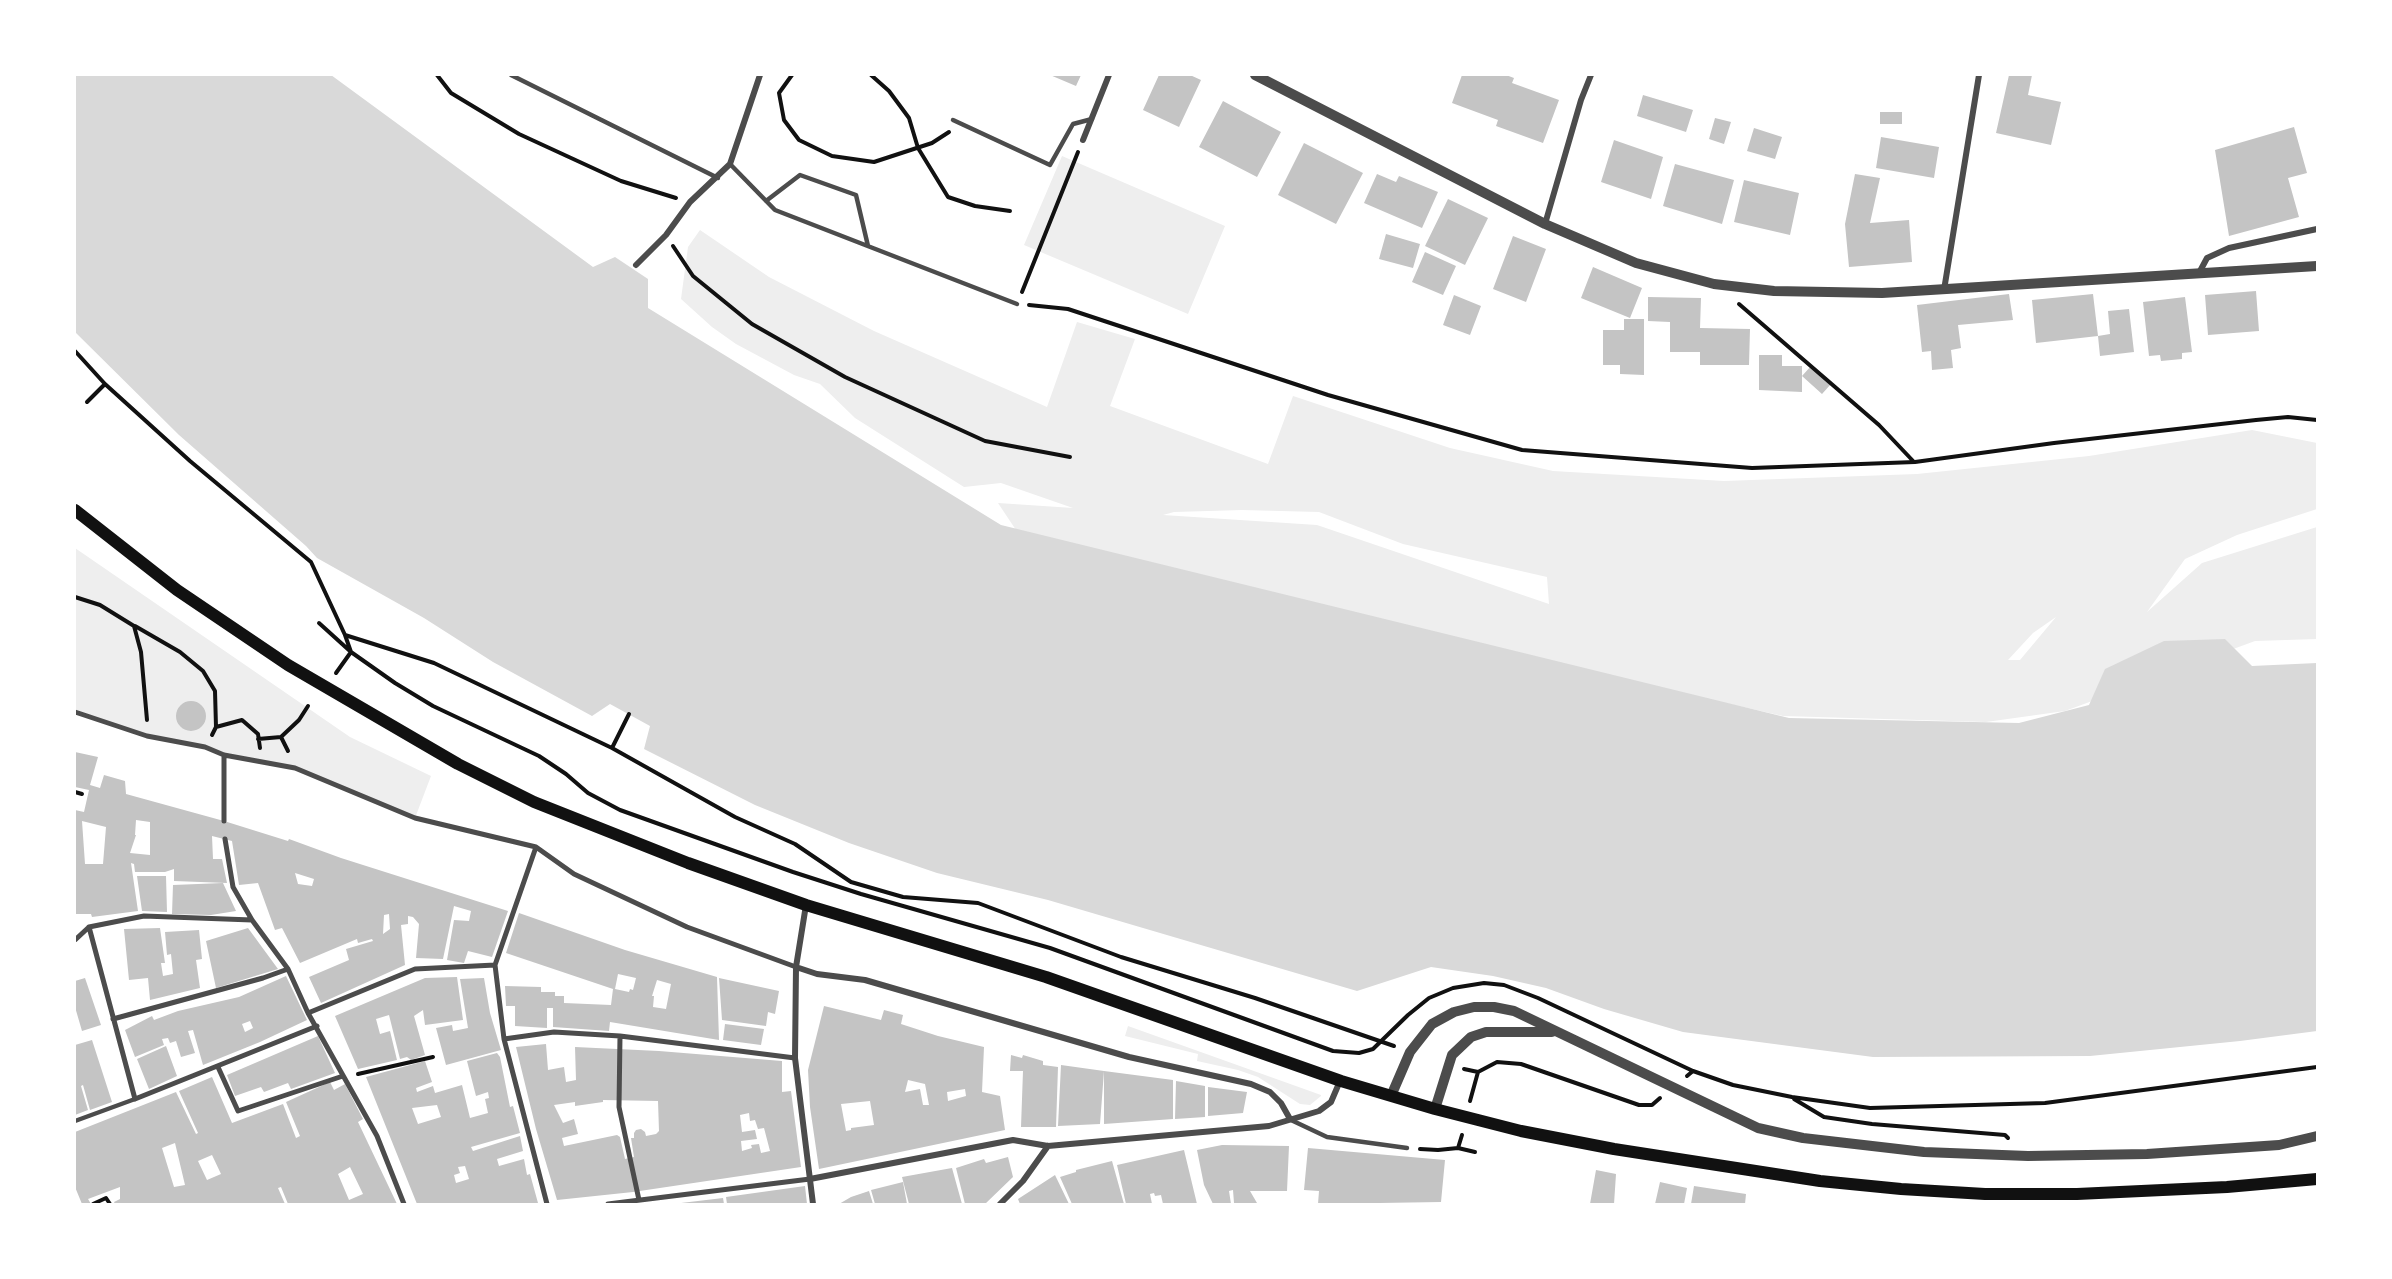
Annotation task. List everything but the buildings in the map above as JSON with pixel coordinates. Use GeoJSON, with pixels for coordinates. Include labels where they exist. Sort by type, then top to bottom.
{"type":"FeatureCollection","features":[{"type":"Feature","properties":{"kind":"main road"},"geometry":{"type":"LineString","coordinates":[[75,510],[177,590],[279,659],[458,764],[534,802],[688,863],[806,905],[1046,977],[1341,1081],[1391,1096],[1521,1131],[1614,1149],[1797,1178],[1901,1189],[1985,1194],[2077,1194],[2227,1187],[2317,1179]]}},
{"type":"Feature","properties":{"kind":"street"},"geometry":{"type":"LineString","coordinates":[[636,266],[666,235],[690,202],[718,178],[730,164],[760,75]]}},
{"type":"Feature","properties":{"kind":"street"},"geometry":{"type":"LineString","coordinates":[[1083,140],[1109,75]]}},
{"type":"Feature","properties":{"kind":"street"},"geometry":{"type":"LineString","coordinates":[[1255,75],[1545,224],[1636,263],[1714,284],[1774,291],[1823,293],[1944,290],[2317,266]]}},
{"type":"Feature","properties":{"kind":"street"},"geometry":{"type":"LineString","coordinates":[[1545,224],[1581,100],[1591,75]]}},
{"type":"Feature","properties":{"kind":"street"},"geometry":{"type":"LineString","coordinates":[[1944,290],[1979,75]]}},
{"type":"Feature","properties":{"kind":"street"},"geometry":{"type":"LineString","coordinates":[[2199,274],[2207,258],[2229,248],[2317,229]]}},
{"type":"Feature","properties":{"kind":"street"},"geometry":{"type":"LineString","coordinates":[[75,712],[147,736],[205,747],[224,755],[296,768],[415,818],[536,847],[574,874],[687,927],[817,974],[865,980],[1129,1057],[1251,1084],[1269,1092],[1290,1119]]}},
{"type":"Feature","properties":{"kind":"street"},"geometry":{"type":"LineString","coordinates":[[224,755],[224,821]]}},
{"type":"Feature","properties":{"kind":"street"},"geometry":{"type":"LineString","coordinates":[[225,839],[233,887],[252,920],[288,969],[309,1013],[377,1136],[404,1204]]}},
{"type":"Feature","properties":{"kind":"street"},"geometry":{"type":"LineString","coordinates":[[536,847],[495,966],[504,1039],[547,1204]]}},
{"type":"Feature","properties":{"kind":"street"},"geometry":{"type":"LineString","coordinates":[[806,905],[796,967],[795,1058],[813,1204]]}},
{"type":"Feature","properties":{"kind":"street"},"geometry":{"type":"LineString","coordinates":[[75,940],[89,927],[144,916],[252,920]]}},
{"type":"Feature","properties":{"kind":"street"},"geometry":{"type":"LineString","coordinates":[[89,927],[135,1099],[317,1026]]}},
{"type":"Feature","properties":{"kind":"street"},"geometry":{"type":"LineString","coordinates":[[309,1013],[415,969],[495,966]]}},
{"type":"Feature","properties":{"kind":"street"},"geometry":{"type":"LineString","coordinates":[[113,1019],[288,969]]}},
{"type":"Feature","properties":{"kind":"street"},"geometry":{"type":"LineString","coordinates":[[1391,1096],[1417,1040],[1432,1024],[1454,1012],[1474,1007],[1514,1011],[1758,1128],[1803,1138],[1924,1152],[2028,1156],[2147,1154],[2279,1145],[2317,1136]]}},
{"type":"Feature","properties":{"kind":"street"},"geometry":{"type":"LineString","coordinates":[[504,1039],[554,1032],[620,1036],[795,1058]]}},
{"type":"Feature","properties":{"kind":"street"},"geometry":{"type":"LineString","coordinates":[[1435,1109],[1452,1055],[1471,1037],[1486,1032],[1557,1032]]}},
{"type":"Feature","properties":{"kind":"street"},"geometry":{"type":"LineString","coordinates":[[620,1036],[619,1107],[639,1200]]}},
{"type":"Feature","properties":{"kind":"street"},"geometry":{"type":"LineString","coordinates":[[218,1067],[238,1111],[344,1076]]}},
{"type":"Feature","properties":{"kind":"street"},"geometry":{"type":"LineString","coordinates":[[608,1204],[810,1179],[1013,1140],[1048,1146],[1269,1126],[1319,1111],[1331,1102],[1341,1081]]}},
{"type":"Feature","properties":{"kind":"street"},"geometry":{"type":"LineString","coordinates":[[1000,1204],[1023,1181],[1048,1146]]}},
{"type":"Feature","properties":{"kind":"lane"},"geometry":{"type":"LineString","coordinates":[[511,75],[718,178]]}},
{"type":"Feature","properties":{"kind":"lane"},"geometry":{"type":"LineString","coordinates":[[953,120],[1050,165],[1073,124],[1092,119]]}},
{"type":"Feature","properties":{"kind":"lane"},"geometry":{"type":"LineString","coordinates":[[730,164],[775,210],[1017,304]]}},
{"type":"Feature","properties":{"kind":"lane"},"geometry":{"type":"LineString","coordinates":[[766,201],[800,175],[856,195],[868,246]]}},
{"type":"Feature","properties":{"kind":"lane"},"geometry":{"type":"LineString","coordinates":[[75,1121],[135,1099]]}},
{"type":"Feature","properties":{"kind":"lane"},"geometry":{"type":"LineString","coordinates":[[1290,1119],[1327,1137],[1407,1148]]}},
{"type":"Feature","properties":{"kind":"path"},"geometry":{"type":"LineString","coordinates":[[437,75],[451,93],[519,134],[621,181],[690,202]]}},
{"type":"Feature","properties":{"kind":"path"},"geometry":{"type":"LineString","coordinates":[[792,75],[779,93],[784,120],[799,141],[832,156],[874,162],[932,143],[963,124]]}},
{"type":"Feature","properties":{"kind":"path"},"geometry":{"type":"LineString","coordinates":[[872,75],[889,90],[909,118],[918,148],[948,196],[975,206],[1010,212]]}},
{"type":"Feature","properties":{"kind":"path"},"geometry":{"type":"LineString","coordinates":[[1083,140],[1017,304],[1068,309],[1328,395],[1522,450],[1752,468],[1915,462],[2054,443],[2256,420],[2289,417],[2317,420]]}},
{"type":"Feature","properties":{"kind":"path"},"geometry":{"type":"LineString","coordinates":[[666,235],[693,276],[752,324],[845,377],[985,441],[1070,457]]}},
{"type":"Feature","properties":{"kind":"path"},"geometry":{"type":"LineString","coordinates":[[1762,323],[1879,425],[1915,462]]}},
{"type":"Feature","properties":{"kind":"path"},"geometry":{"type":"LineString","coordinates":[[75,351],[105,384],[190,461],[311,562],[351,652]]}},
{"type":"Feature","properties":{"kind":"path"},"geometry":{"type":"LineString","coordinates":[[87,402],[105,384]]}},
{"type":"Feature","properties":{"kind":"path"},"geometry":{"type":"LineString","coordinates":[[75,597],[100,605],[180,652],[203,671],[215,692],[216,727],[205,747]]}},
{"type":"Feature","properties":{"kind":"path"},"geometry":{"type":"LineString","coordinates":[[319,623],[351,652],[433,706],[539,756],[566,774],[588,793],[620,810],[861,894],[1050,948],[1333,1051],[1359,1053],[1373,1049],[1381,1042],[1255,998],[1121,957],[978,903],[903,897],[851,882],[795,844],[735,817],[612,748],[434,663],[345,635]]}},
{"type":"Feature","properties":{"kind":"path"},"geometry":{"type":"LineString","coordinates":[[134,626],[141,652],[147,736]]}},
{"type":"Feature","properties":{"kind":"path"},"geometry":{"type":"LineString","coordinates":[[335,674],[351,652]]}},
{"type":"Feature","properties":{"kind":"path"},"geometry":{"type":"LineString","coordinates":[[258,739],[281,737],[299,720],[308,706]]}},
{"type":"Feature","properties":{"kind":"path"},"geometry":{"type":"LineString","coordinates":[[612,748],[629,714]]}},
{"type":"Feature","properties":{"kind":"path"},"geometry":{"type":"LineString","coordinates":[[216,727],[242,720],[258,734],[261,761]]}},
{"type":"Feature","properties":{"kind":"path"},"geometry":{"type":"LineString","coordinates":[[281,737],[296,768]]}},
{"type":"Feature","properties":{"kind":"path"},"geometry":{"type":"LineString","coordinates":[[75,792],[82,794]]}},
{"type":"Feature","properties":{"kind":"path"},"geometry":{"type":"LineString","coordinates":[[344,1076],[433,1057]]}},
{"type":"Feature","properties":{"kind":"path"},"geometry":{"type":"LineString","coordinates":[[1478,1072],[1497,1062],[1521,1064],[1639,1105],[1652,1105],[1693,1071],[1733,1085],[1792,1097],[1870,1108],[2045,1103],[2317,1067]]}},
{"type":"Feature","properties":{"kind":"path"},"geometry":{"type":"LineString","coordinates":[[1792,1097],[1824,1117],[1872,1124],[2005,1135],[2028,1156]]}},
{"type":"Feature","properties":{"kind":"path"},"geometry":{"type":"LineString","coordinates":[[1407,1148],[1438,1150],[1458,1148],[1476,1152]]}},
{"type":"Feature","properties":{"kind":"path"},"geometry":{"type":"LineString","coordinates":[[93,1204],[106,1198],[110,1204]]}},
{"type":"Feature","properties":{"kind":"shaded area"},"geometry":{"type":"Polygon","coordinates":[[[75,75],[331,75],[593,267],[615,257],[648,279],[648,308],[1001,525],[1789,718],[2019,723],[2089,705],[2105,669],[2164,641],[2225,639],[2252,666],[2317,663],[2317,1031],[2090,1056],[1873,1057],[1683,1032],[1604,1009],[1546,988],[1493,976],[1431,967],[1357,991],[1048,900],[937,873],[849,843],[755,805],[644,749],[650,726],[610,704],[592,716],[493,662],[424,618],[317,558],[179,435],[75,332],[75,75]]]}},
{"type":"Feature","properties":{"kind":"shaded area"},"geometry":{"type":"Polygon","coordinates":[[[1062,156],[1225,226],[1188,314],[1024,245],[1062,156]]]}},
{"type":"Feature","properties":{"kind":"shaded area"},"geometry":{"type":"Polygon","coordinates":[[[700,230],[769,277],[874,331],[1047,407],[1077,322],[1135,339],[1110,406],[1268,464],[1293,396],[1450,448],[1553,471],[1724,481],[1917,474],[2089,456],[2252,430],[2317,443],[2317,509],[2237,535],[2185,559],[2147,612],[2202,563],[2317,527],[2317,639],[2255,641],[2065,711],[1986,722],[1783,716],[1026,545],[998,503],[1073,508],[1001,483],[964,487],[855,418],[820,384],[794,375],[736,344],[712,327],[681,299],[688,247],[700,230]],[[1242,510],[1174,512],[1163,515],[1317,525],[1549,604],[1547,577],[1403,544],[1319,512],[1242,510]],[[2056,617],[2033,633],[2008,660],[2020,660],[2056,617]]]}},
{"type":"Feature","properties":{"kind":"shaded area"},"geometry":{"type":"Polygon","coordinates":[[[75,548],[350,737],[431,776],[415,818],[295,768],[224,755],[205,747],[147,736],[75,712],[75,548]]]}},
{"type":"Feature","properties":{"kind":"shaded area"},"geometry":{"type":"Polygon","coordinates":[[[1128,1026],[1321,1096],[1310,1105],[1300,1104],[1258,1077],[1197,1061],[1198,1054],[1125,1036],[1128,1026]]]}}]}
